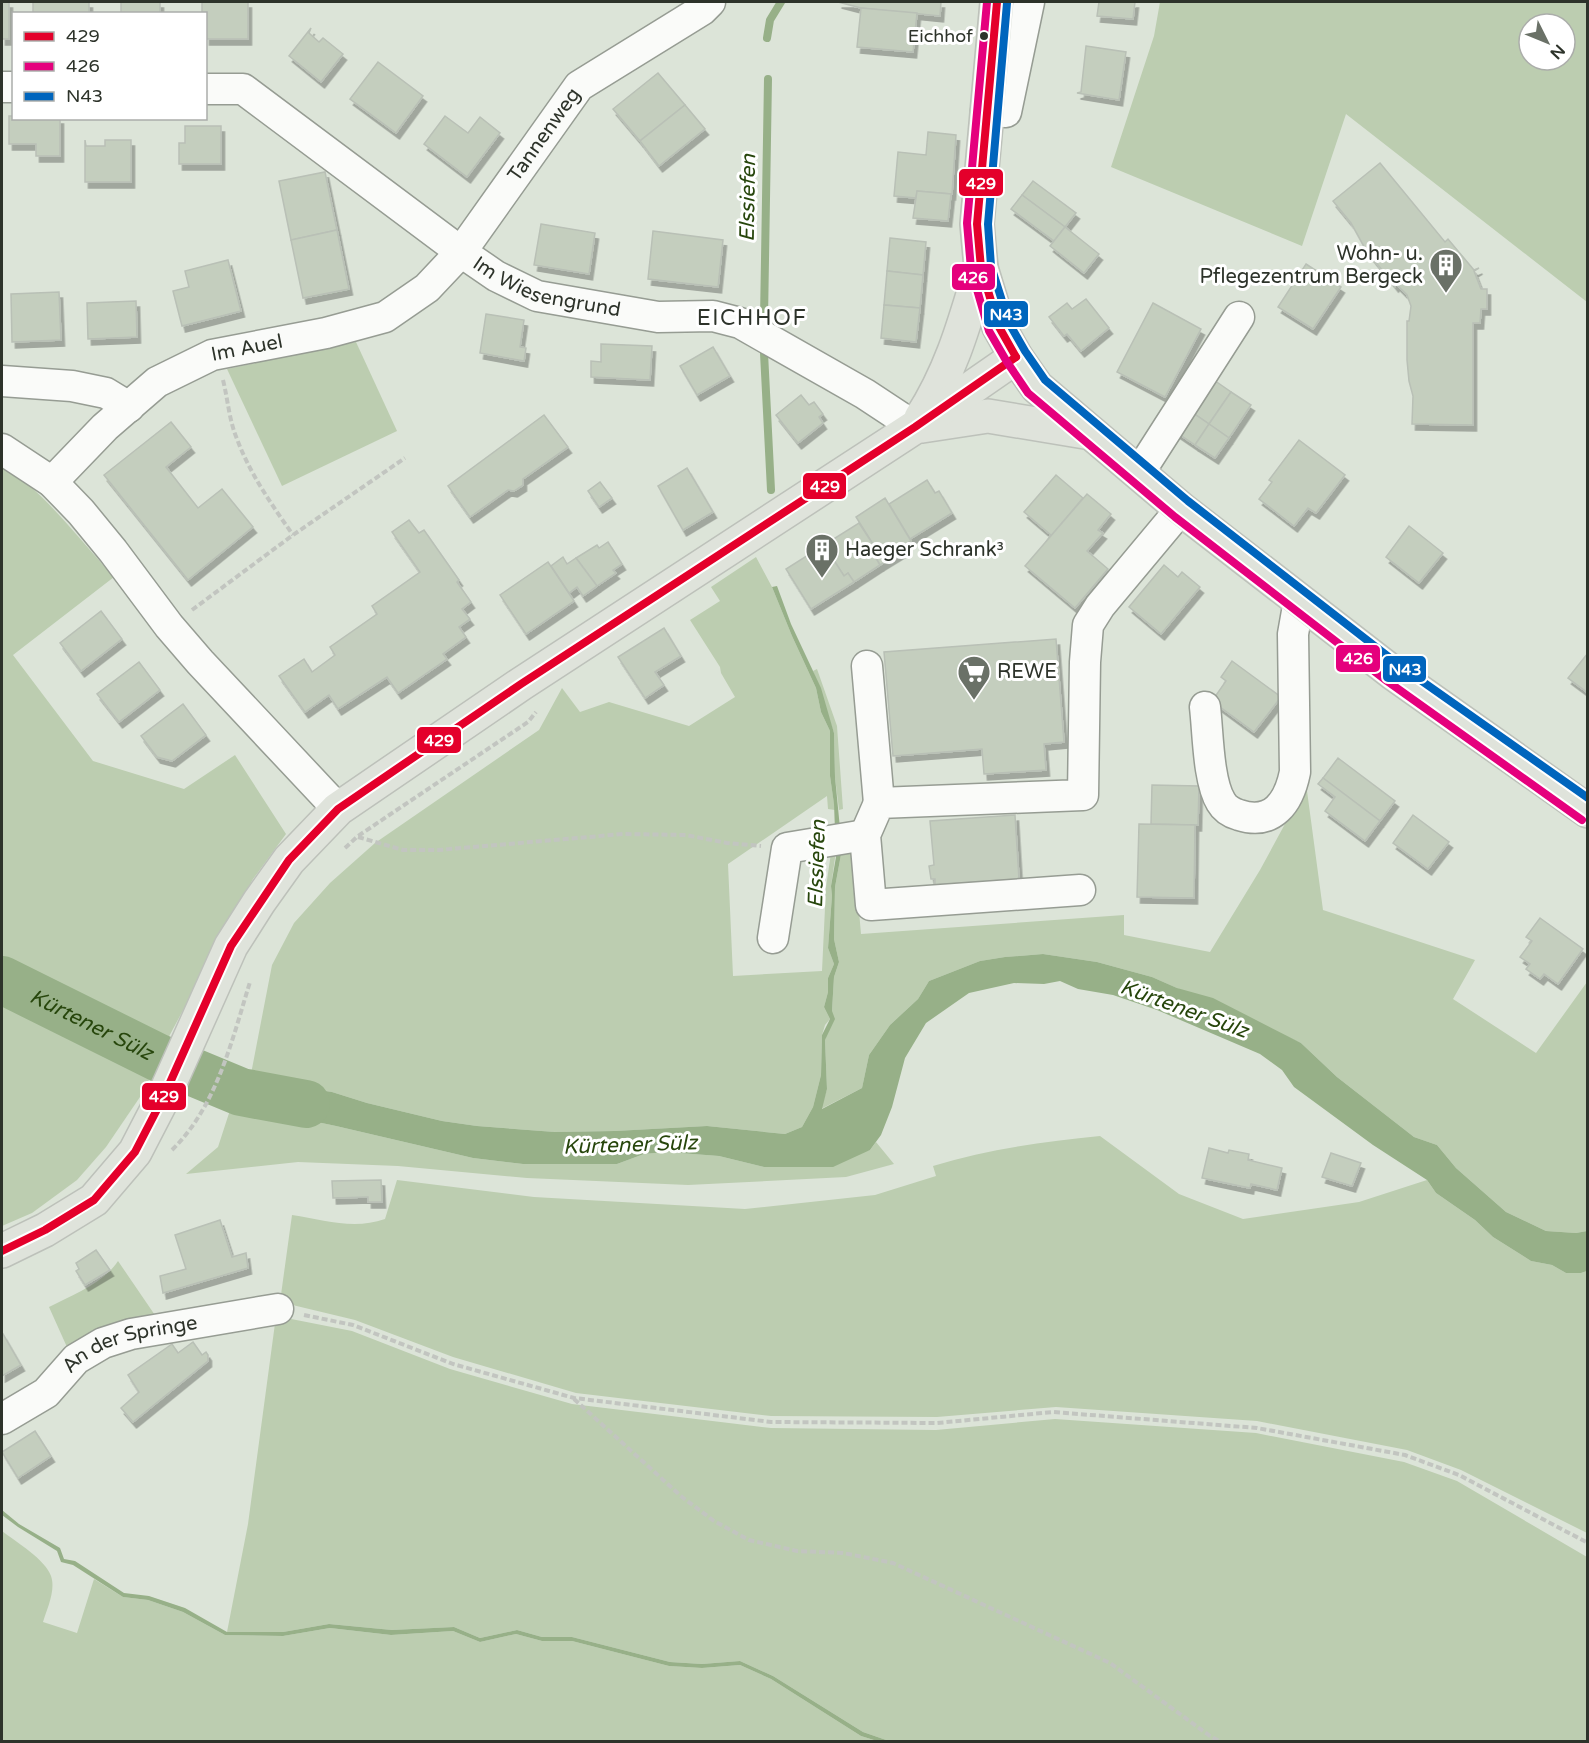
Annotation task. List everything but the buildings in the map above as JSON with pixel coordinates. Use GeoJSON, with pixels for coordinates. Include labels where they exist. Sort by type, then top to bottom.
{"type":"FeatureCollection","features":[{"type":"Feature","properties":{"kind":"main road"},"geometry":{"type":"LineString","coordinates":[[997,2],[977,224],[981,268],[999,327],[1037,387],[1181,509],[1393,673],[1587,811]]}},
{"type":"Feature","properties":{"kind":"main road"},"geometry":{"type":"LineString","coordinates":[[915,427],[933,399],[952,360],[981,268]]}},
{"type":"Feature","properties":{"kind":"main road"},"geometry":{"type":"LineString","coordinates":[[2,1251],[45,1230],[94,1200],[135,1152],[164,1096],[231,946],[289,860],[338,809],[521,684],[915,427],[1016,357]]}},
{"type":"Feature","properties":{"kind":"main road"},"geometry":{"type":"LineString","coordinates":[[915,427],[987,416],[1091,433]]}},
{"type":"Feature","properties":{"kind":"street","name":"Tannenweg"},"geometry":{"type":"LineString","coordinates":[[461,252],[579,86],[702,10],[710,2]]}},
{"type":"Feature","properties":{"kind":"street"},"geometry":{"type":"LineString","coordinates":[[986,111],[1006,112],[1029,2]]}},
{"type":"Feature","properties":{"kind":"street","name":"Im Wiesengrund"},"geometry":{"type":"LineString","coordinates":[[207,89],[243,89],[461,252],[496,276],[537,297],[658,317],[713,316],[740,323],[865,393],[915,427]]}},
{"type":"Feature","properties":{"kind":"street","name":"Im Auel"},"geometry":{"type":"LineString","coordinates":[[52,482],[105,427],[158,382],[212,355],[326,333],[385,317],[427,288],[461,252]]}},
{"type":"Feature","properties":{"kind":"street"},"geometry":{"type":"LineString","coordinates":[[1139,473],[1239,316]]}},
{"type":"Feature","properties":{"kind":"street"},"geometry":{"type":"LineString","coordinates":[[2,381],[72,386],[106,393],[129,407]]}},
{"type":"Feature","properties":{"kind":"street"},"geometry":{"type":"LineString","coordinates":[[2,449],[52,482],[81,512],[169,626],[200,662],[338,809]]}},
{"type":"Feature","properties":{"kind":"street"},"geometry":{"type":"LineString","coordinates":[[773,938],[787,848],[847,838],[879,803],[1083,795],[1085,662],[1088,625],[1100,606],[1181,509]]}},
{"type":"Feature","properties":{"kind":"street"},"geometry":{"type":"LineString","coordinates":[[1205,706],[1211,767],[1221,803],[1231,812],[1249,818],[1268,817],[1283,804],[1292,788],[1295,772],[1293,634],[1299,600]]}},
{"type":"Feature","properties":{"kind":"street"},"geometry":{"type":"LineString","coordinates":[[867,666],[879,803]]}},
{"type":"Feature","properties":{"kind":"street"},"geometry":{"type":"LineString","coordinates":[[847,838],[871,905],[1080,890]]}},
{"type":"Feature","properties":{"kind":"street","name":"An der Springe"},"geometry":{"type":"LineString","coordinates":[[2,1419],[46,1393],[76,1359],[103,1342],[131,1334],[278,1309]]}},
{"type":"Feature","properties":{"kind":"path"},"geometry":{"type":"LineString","coordinates":[[212,355],[224,381],[229,412],[243,454],[258,483],[293,536]]}},
{"type":"Feature","properties":{"kind":"path"},"geometry":{"type":"LineString","coordinates":[[169,626],[405,458]]}},
{"type":"Feature","properties":{"kind":"path"},"geometry":{"type":"LineString","coordinates":[[340,852],[358,837],[528,722],[541,706]]}},
{"type":"Feature","properties":{"kind":"path"},"geometry":{"type":"LineString","coordinates":[[358,837],[403,850],[440,850],[623,834],[686,835],[728,843],[787,848]]}},
{"type":"Feature","properties":{"kind":"path"},"geometry":{"type":"LineString","coordinates":[[203,1109],[226,1057],[251,979]]}},
{"type":"Feature","properties":{"kind":"path"},"geometry":{"type":"LineString","coordinates":[[278,1309],[353,1325],[453,1364],[574,1398],[771,1422],[937,1423],[1053,1412],[1257,1428],[1404,1455],[1458,1475],[1587,1543]]}},
{"type":"Feature","properties":{"kind":"path"},"geometry":{"type":"LineString","coordinates":[[574,1398],[682,1497],[714,1521],[749,1540],[797,1551],[843,1553],[893,1563],[1110,1663],[1221,1742]]}},
{"type":"Feature","properties":{"kind":"shaded area"},"geometry":{"type":"Polygon","coordinates":[[[1160,2],[1587,2],[1587,302],[1346,114],[1302,246],[1111,167],[1154,36],[1160,2]]]}},
{"type":"Feature","properties":{"kind":"shaded area"},"geometry":{"type":"Polygon","coordinates":[[[356,342],[397,431],[282,486],[227,369],[356,342]]]}},
{"type":"Feature","properties":{"kind":"shaded area"},"geometry":{"type":"Polygon","coordinates":[[[2,464],[47,502],[114,577],[13,655],[93,761],[184,789],[235,755],[286,834],[253,879],[165,1044],[2,967],[2,464]]]}},
{"type":"Feature","properties":{"kind":"shaded area"},"geometry":{"type":"Polygon","coordinates":[[[756,557],[772,587],[816,688],[821,712],[830,731],[830,776],[835,810],[828,809],[827,796],[728,864],[733,976],[822,971],[826,887],[831,853],[836,851],[831,886],[828,948],[834,964],[828,978],[828,992],[824,1007],[830,1019],[822,1035],[821,1075],[813,1107],[802,1127],[785,1134],[707,1126],[555,1132],[477,1126],[442,1121],[332,1092],[250,1079],[272,965],[294,923],[330,883],[375,843],[539,730],[562,688],[580,712],[609,702],[689,726],[735,697],[720,667],[690,620],[720,601],[711,587],[756,557]]]}},
{"type":"Feature","properties":{"kind":"shaded area"},"geometry":{"type":"Polygon","coordinates":[[[817,669],[837,726],[843,809],[839,810],[835,777],[834,733],[813,671],[817,669]]]}},
{"type":"Feature","properties":{"kind":"shaded area"},"geometry":{"type":"Polygon","coordinates":[[[1305,776],[1323,910],[1475,960],[1453,999],[1536,1053],[1587,982],[1587,1231],[1576,1233],[1546,1231],[1506,1212],[1456,1168],[1437,1145],[1414,1137],[1337,1077],[1301,1043],[1152,977],[1097,962],[1043,954],[1005,957],[980,961],[929,981],[918,999],[890,1025],[869,1055],[862,1088],[821,1109],[827,1089],[825,1040],[832,1011],[834,977],[839,962],[834,939],[835,887],[842,849],[847,848],[854,854],[861,934],[1124,915],[1124,935],[1210,952],[1260,870],[1292,811],[1305,776]]]}},
{"type":"Feature","properties":{"kind":"shaded area"},"geometry":{"type":"Polygon","coordinates":[[[2,993],[138,1060],[153,1072],[140,1097],[106,1147],[77,1180],[32,1213],[2,1226],[2,993]]]}},
{"type":"Feature","properties":{"kind":"shaded area"},"geometry":{"type":"Polygon","coordinates":[[[232,1104],[473,1158],[523,1164],[617,1164],[644,1154],[666,1152],[719,1156],[764,1167],[870,1150],[876,1142],[894,1164],[846,1177],[688,1185],[527,1178],[398,1166],[298,1162],[186,1174],[218,1147],[232,1104]]]}},
{"type":"Feature","properties":{"kind":"shaded area"},"geometry":{"type":"Polygon","coordinates":[[[1100,1136],[1179,1194],[1243,1219],[1359,1202],[1427,1180],[1436,1193],[1475,1220],[1493,1237],[1531,1261],[1552,1265],[1566,1273],[1587,1271],[1587,1533],[1461,1470],[1407,1450],[1257,1421],[1056,1407],[937,1417],[771,1416],[576,1393],[453,1357],[355,1320],[280,1302],[292,1215],[350,1224],[385,1219],[397,1180],[534,1197],[745,1209],[875,1195],[936,1176],[933,1166],[954,1160],[1016,1147],[1100,1136]]]}},
{"type":"Feature","properties":{"kind":"shaded area"},"geometry":{"type":"Polygon","coordinates":[[[118,1261],[161,1324],[71,1356],[49,1307],[96,1282],[118,1261]]]}},
{"type":"Feature","properties":{"kind":"shaded area"},"geometry":{"type":"Polygon","coordinates":[[[276,1316],[352,1331],[450,1369],[572,1404],[771,1428],[936,1430],[1055,1419],[1256,1433],[1404,1462],[1457,1481],[1587,1557],[1587,1741],[889,1741],[863,1732],[773,1676],[740,1661],[702,1664],[670,1662],[572,1637],[542,1637],[517,1630],[480,1638],[454,1627],[392,1630],[329,1624],[283,1632],[227,1632],[248,1524],[276,1316]]]}},
{"type":"Feature","properties":{"kind":"shaded area"},"geometry":{"type":"Polygon","coordinates":[[[2,1531],[37,1557],[51,1576],[52,1593],[43,1622],[77,1633],[94,1579],[123,1597],[148,1600],[183,1612],[225,1635],[283,1636],[330,1628],[391,1635],[453,1631],[480,1642],[516,1634],[542,1641],[572,1641],[669,1666],[702,1668],[740,1665],[771,1679],[861,1736],[877,1741],[2,1741],[2,1531]]]}},
{"type":"Feature","properties":{"kind":"water"},"geometry":{"type":"Polygon","coordinates":[[[777,586],[791,624],[821,688],[834,733],[835,777],[842,849],[835,887],[834,939],[839,962],[834,977],[832,1011],[835,1019],[825,1040],[827,1089],[822,1109],[862,1088],[869,1055],[890,1025],[918,999],[929,981],[980,961],[1005,957],[1043,954],[1097,962],[1152,977],[1177,988],[1213,998],[1301,1043],[1337,1077],[1414,1137],[1437,1145],[1456,1168],[1506,1212],[1546,1231],[1576,1233],[1587,1231],[1587,1271],[1566,1273],[1552,1265],[1531,1261],[1493,1237],[1475,1220],[1436,1193],[1427,1180],[1373,1145],[1294,1087],[1282,1070],[1260,1054],[1157,1010],[1113,995],[1078,989],[1060,981],[1044,984],[1014,983],[969,993],[926,1023],[905,1058],[892,1107],[881,1135],[870,1150],[833,1167],[764,1167],[719,1156],[666,1152],[644,1154],[617,1164],[523,1164],[473,1158],[232,1104],[250,1079],[332,1092],[442,1121],[477,1126],[555,1132],[707,1126],[785,1134],[802,1127],[813,1107],[821,1075],[822,1035],[830,1019],[824,1007],[828,992],[828,978],[834,964],[828,948],[831,886],[836,857],[834,804],[830,776],[830,731],[821,712],[816,688],[772,587],[777,586]]]}},
{"type":"Feature","properties":{"kind":"water"},"geometry":{"type":"Polygon","coordinates":[[[2,967],[165,1044],[153,1072],[138,1060],[2,993],[2,967]]]}},
{"type":"Feature","properties":{"kind":"water"},"geometry":{"type":"Polygon","coordinates":[[[2,1510],[19,1524],[60,1548],[64,1559],[75,1561],[124,1593],[149,1596],[185,1608],[227,1632],[283,1632],[329,1624],[392,1630],[454,1627],[480,1638],[517,1630],[542,1637],[572,1637],[670,1662],[702,1664],[740,1661],[773,1676],[863,1732],[889,1741],[877,1741],[861,1736],[771,1679],[740,1665],[702,1668],[669,1666],[572,1641],[542,1641],[516,1634],[480,1642],[453,1631],[391,1635],[330,1628],[283,1636],[225,1635],[183,1612],[148,1600],[123,1597],[73,1565],[61,1562],[57,1551],[18,1527],[2,1515],[2,1510]]]}},
{"type":"Feature","properties":{"kind":"waterway","name":"Elssiefen"},"geometry":{"type":"LineString","coordinates":[[767,38],[770,20],[781,2]]}},
{"type":"Feature","properties":{"kind":"waterway","name":"Elssiefen"},"geometry":{"type":"LineString","coordinates":[[764,319],[768,79]]}},
{"type":"Feature","properties":{"kind":"waterway","name":"Elssiefen"},"geometry":{"type":"LineString","coordinates":[[764,353],[771,490]]}},
{"type":"Feature","properties":{"kind":"waterway","name":"Kürtener Sülz"},"geometry":{"type":"LineString","coordinates":[[2,980],[159,1058],[241,1092],[306,1104]]}},
{"type":"Feature","properties":{"kind":"transit line","name":"426"},"geometry":{"type":"LineString","coordinates":[[987,2],[967,223],[971,269],[989,331],[1028,393],[1175,517],[1387,681],[1582,820]]}},
{"type":"Feature","properties":{"kind":"transit line","name":"429"},"geometry":{"type":"LineString","coordinates":[[997,2],[977,224],[981,268],[999,327],[1016,357]]}},
{"type":"Feature","properties":{"kind":"transit line","name":"N43"},"geometry":{"type":"LineString","coordinates":[[1007,3],[988,224],[991,266],[1009,323],[1045,380],[1188,501],[1399,665],[1588,798]]}},
{"type":"Feature","properties":{"kind":"transit line","name":"429"},"geometry":{"type":"LineString","coordinates":[[2,1251],[45,1230],[94,1200],[135,1152],[164,1096],[231,946],[289,860],[338,809],[521,684],[915,427],[1016,357]]}},
{"type":"Feature","properties":{"kind":"place","name":"Eichhof"},"geometry":{"type":"Point","coordinates":[984,36]}},
{"type":"Feature","properties":{"kind":"place","name":"Wohn- u. Pflegezentrum Bergeck"},"geometry":{"type":"Point","coordinates":[1446,294]}},
{"type":"Feature","properties":{"kind":"place","name":"Haeger Schrank³"},"geometry":{"type":"Point","coordinates":[822,579]}},
{"type":"Feature","properties":{"kind":"place","name":"REWE"},"geometry":{"type":"Point","coordinates":[974,701]}},
{"type":"Feature","properties":{"kind":"district","name":"EICHHOF"},"geometry":{"type":"Point","coordinates":[752,318]}}]}
